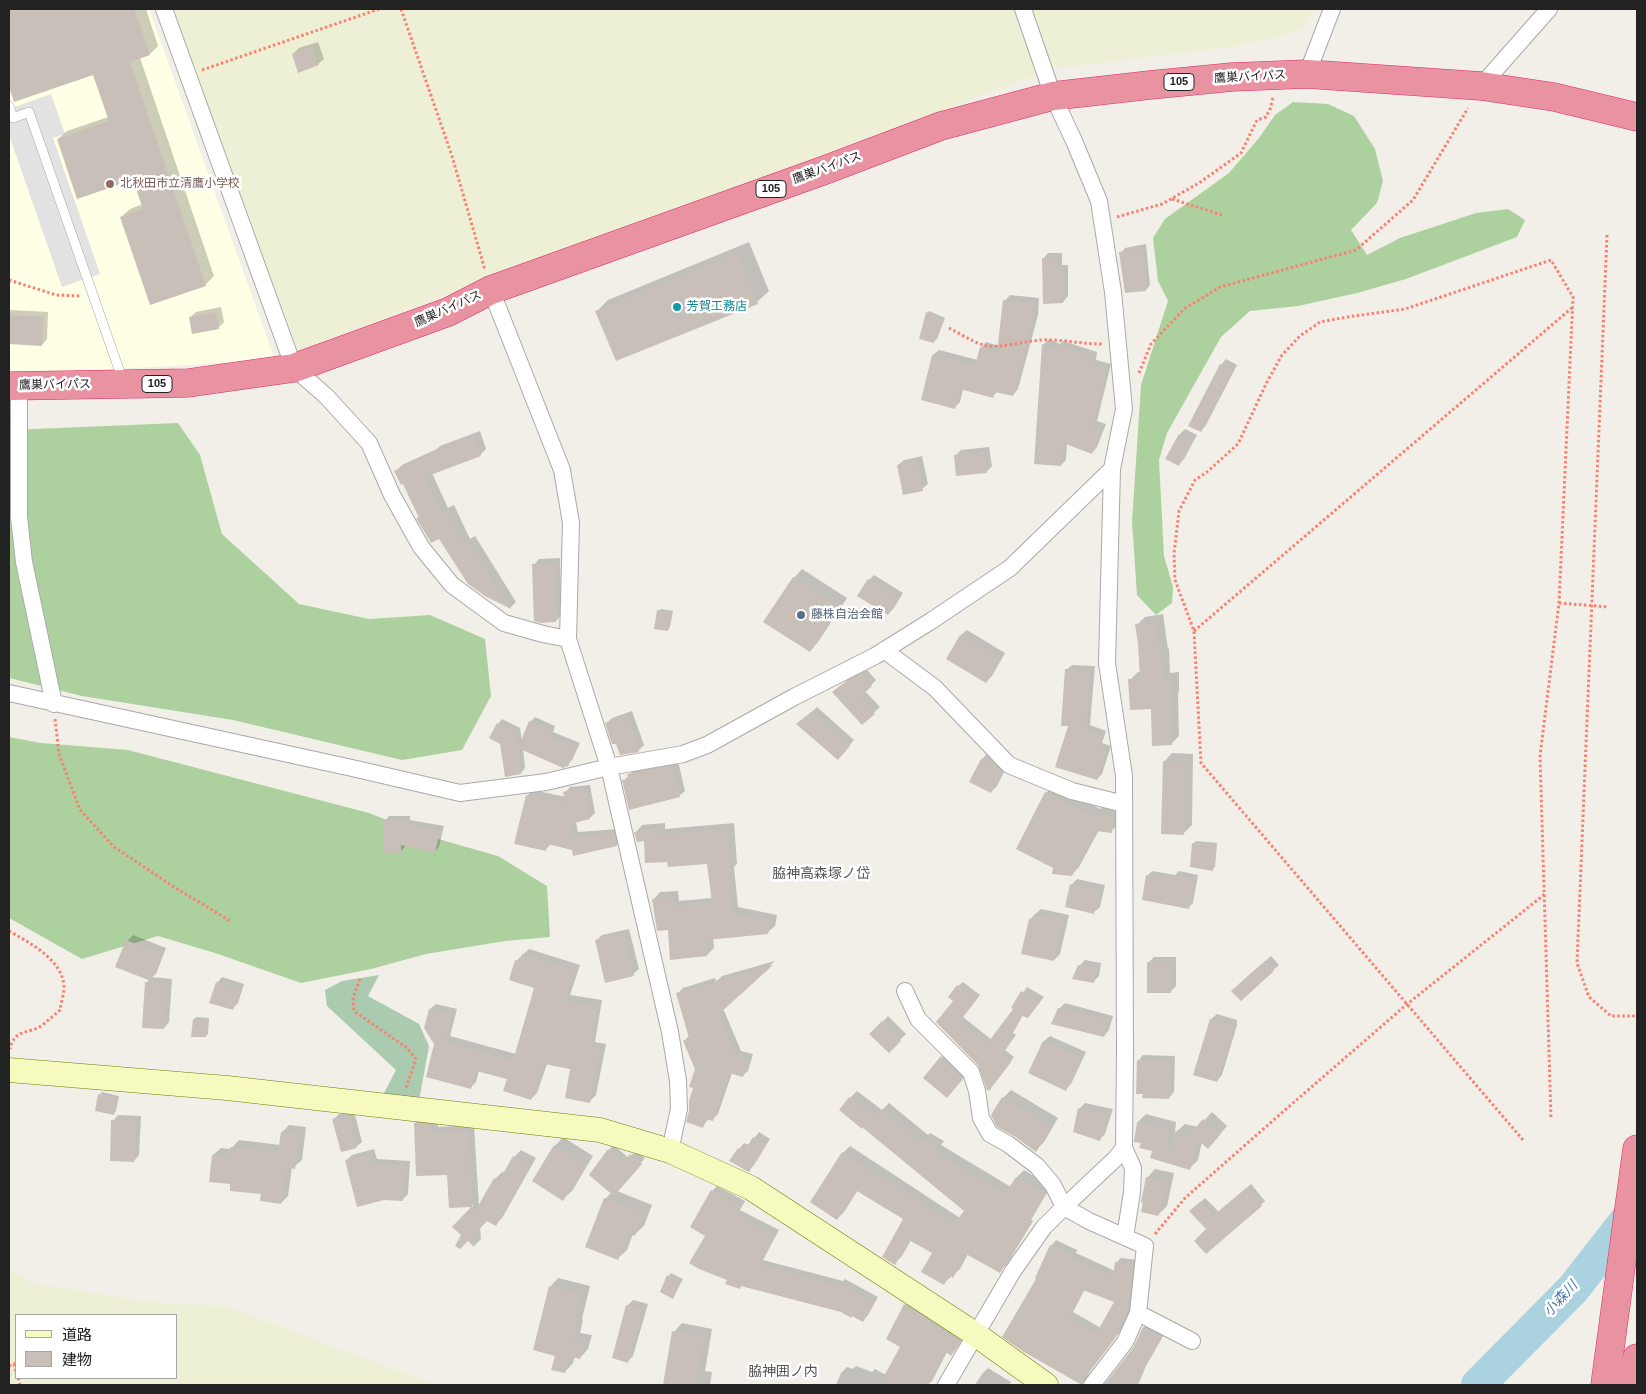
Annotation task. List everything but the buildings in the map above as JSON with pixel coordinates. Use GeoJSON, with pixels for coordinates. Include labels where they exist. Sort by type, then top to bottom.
{"type":"FeatureCollection","features":[{"type":"Feature","properties":{"kind":"highway","name":"鷹巣バイパス"},"geometry":{"type":"LineString","coordinates":[[14,386],[188,383],[294,368],[448,312],[491,290],[825,170],[941,126],[1053,96],[1232,77],[1307,74],[1481,86],[1554,97],[1637,118]]}},
{"type":"Feature","properties":{"kind":"highway"},"geometry":{"type":"LineString","coordinates":[[1633,1183],[1637,1136]]}},
{"type":"Feature","properties":{"kind":"highway"},"geometry":{"type":"LineString","coordinates":[[1605,1385],[1637,1149]]}},
{"type":"Feature","properties":{"kind":"highway"},"geometry":{"type":"LineString","coordinates":[[1633,1385],[1637,1358]]}},
{"type":"Feature","properties":{"kind":"street"},"geometry":{"type":"LineString","coordinates":[[164,9],[294,368],[326,396],[370,443],[392,495],[421,547],[452,585],[504,623],[568,639]]}},
{"type":"Feature","properties":{"kind":"street"},"geometry":{"type":"LineString","coordinates":[[1024,9],[1053,96],[1099,201],[1113,292],[1124,409],[1112,469],[1107,663],[1124,776],[1124,1148],[1133,1168],[1132,1192],[1125,1237]]}},
{"type":"Feature","properties":{"kind":"street"},"geometry":{"type":"LineString","coordinates":[[1307,74],[1332,9]]}},
{"type":"Feature","properties":{"kind":"street"},"geometry":{"type":"LineString","coordinates":[[1481,86],[1549,9]]}},
{"type":"Feature","properties":{"kind":"street"},"geometry":{"type":"LineString","coordinates":[[491,290],[562,470],[571,524],[568,639],[609,767],[670,1032],[678,1080],[678,1109],[670,1151]]}},
{"type":"Feature","properties":{"kind":"street"},"geometry":{"type":"LineString","coordinates":[[14,386],[19,517],[24,562],[54,704]]}},
{"type":"Feature","properties":{"kind":"street"},"geometry":{"type":"LineString","coordinates":[[9,693],[460,793],[546,782],[609,767],[683,754],[707,746],[794,697],[884,650],[1010,568],[1112,469]]}},
{"type":"Feature","properties":{"kind":"street"},"geometry":{"type":"LineString","coordinates":[[884,650],[934,688],[1008,765],[1072,791],[1124,804]]}},
{"type":"Feature","properties":{"kind":"street"},"geometry":{"type":"LineString","coordinates":[[905,991],[918,1019],[971,1072],[977,1091],[981,1118],[990,1134],[1008,1144],[1037,1166],[1054,1185],[1064,1207],[1089,1221],[1145,1246],[1138,1313],[1125,1342],[1092,1385]]}},
{"type":"Feature","properties":{"kind":"street"},"geometry":{"type":"LineString","coordinates":[[9,1070],[227,1088],[600,1130],[670,1151],[751,1188],[975,1334],[1042,1384]]}},
{"type":"Feature","properties":{"kind":"street"},"geometry":{"type":"LineString","coordinates":[[946,1385],[1013,1271],[1044,1226],[1116,1158],[1124,1148]]}},
{"type":"Feature","properties":{"kind":"street"},"geometry":{"type":"LineString","coordinates":[[1138,1313],[1192,1342]]}},
{"type":"Feature","properties":{"kind":"lane"},"geometry":{"type":"LineString","coordinates":[[9,106],[13,118],[29,112],[123,384]]}},
{"type":"Feature","properties":{"kind":"path"},"geometry":{"type":"LineString","coordinates":[[188,75],[379,9]]}},
{"type":"Feature","properties":{"kind":"path"},"geometry":{"type":"LineString","coordinates":[[401,9],[452,156],[491,290]]}},
{"type":"Feature","properties":{"kind":"path"},"geometry":{"type":"LineString","coordinates":[[1102,222],[1162,204],[1199,183],[1241,153],[1257,120],[1266,116],[1270,109],[1274,75]]}},
{"type":"Feature","properties":{"kind":"path"},"geometry":{"type":"LineString","coordinates":[[1138,376],[1151,344],[1184,309],[1220,287],[1356,250],[1392,221],[1413,200],[1481,86]]}},
{"type":"Feature","properties":{"kind":"path"},"geometry":{"type":"LineString","coordinates":[[1171,199],[1222,215]]}},
{"type":"Feature","properties":{"kind":"path"},"geometry":{"type":"LineString","coordinates":[[1607,235],[1577,963],[1589,998],[1611,1016],[1637,1016]]}},
{"type":"Feature","properties":{"kind":"path"},"geometry":{"type":"LineString","coordinates":[[1523,1140],[1201,764],[1194,631],[1175,580],[1174,554],[1179,511],[1194,480],[1207,472],[1238,444],[1282,355],[1300,336],[1320,322],[1405,309],[1551,260],[1573,297],[1573,307],[1559,603],[1540,756],[1551,1118]]}},
{"type":"Feature","properties":{"kind":"path"},"geometry":{"type":"LineString","coordinates":[[9,280],[56,295],[93,296]]}},
{"type":"Feature","properties":{"kind":"path"},"geometry":{"type":"LineString","coordinates":[[1194,631],[1573,307]]}},
{"type":"Feature","properties":{"kind":"path"},"geometry":{"type":"LineString","coordinates":[[949,328],[976,342],[990,346],[1040,340],[1118,344]]}},
{"type":"Feature","properties":{"kind":"path"},"geometry":{"type":"LineString","coordinates":[[1559,603],[1608,607]]}},
{"type":"Feature","properties":{"kind":"path"},"geometry":{"type":"LineString","coordinates":[[54,704],[59,754],[80,810],[114,847],[174,887],[232,922]]}},
{"type":"Feature","properties":{"kind":"path"},"geometry":{"type":"LineString","coordinates":[[1145,1246],[1185,1198],[1406,1005],[1545,894]]}},
{"type":"Feature","properties":{"kind":"path"},"geometry":{"type":"LineString","coordinates":[[9,931],[32,944],[56,965],[64,986],[60,1010],[40,1027],[19,1034],[11,1043],[9,1055]]}},
{"type":"Feature","properties":{"kind":"path"},"geometry":{"type":"LineString","coordinates":[[360,979],[353,998],[354,1011],[407,1048],[416,1059],[400,1108]]}},
{"type":"Feature","properties":{"kind":"path"},"geometry":{"type":"LineString","coordinates":[[9,1366],[15,1364]]}},
{"type":"Feature","properties":{"kind":"shaded area","name":"北秋田市立清鷹小学校"},"geometry":{"type":"Polygon","coordinates":[[[9,9],[149,9],[275,360],[9,375],[9,9]]]}},
{"type":"Feature","properties":{"kind":"shaded area"},"geometry":{"type":"Polygon","coordinates":[[[158,9],[1313,9],[1301,30],[1241,46],[1056,68],[299,350],[158,9]]]}},
{"type":"Feature","properties":{"kind":"shaded area"},"geometry":{"type":"Polygon","coordinates":[[[51,94],[65,134],[53,138],[100,274],[62,287],[9,135],[9,109],[51,94]]]}},
{"type":"Feature","properties":{"kind":"shaded area"},"geometry":{"type":"Polygon","coordinates":[[[379,975],[368,996],[419,1024],[429,1046],[419,1101],[383,1095],[396,1070],[327,1006],[325,990],[342,981],[379,975]]]}},
{"type":"Feature","properties":{"kind":"shaded area"},"geometry":{"type":"Polygon","coordinates":[[[9,1268],[29,1282],[140,1301],[228,1307],[437,1385],[9,1385],[9,1268]]]}},
{"type":"Feature","properties":{"kind":"green space"},"geometry":{"type":"Polygon","coordinates":[[[1293,102],[1328,104],[1354,116],[1375,149],[1383,181],[1377,203],[1351,230],[1367,255],[1400,238],[1476,213],[1508,209],[1525,220],[1517,237],[1406,279],[1357,293],[1298,306],[1250,311],[1221,337],[1167,433],[1159,460],[1164,556],[1173,587],[1172,603],[1156,615],[1137,595],[1132,522],[1141,385],[1168,301],[1158,281],[1153,238],[1165,219],[1229,173],[1259,138],[1275,115],[1293,102]]]}},
{"type":"Feature","properties":{"kind":"green space"},"geometry":{"type":"Polygon","coordinates":[[[178,423],[200,455],[222,534],[299,604],[369,619],[430,615],[485,639],[491,696],[462,750],[402,760],[233,720],[82,696],[9,678],[9,430],[178,423]]]}},
{"type":"Feature","properties":{"kind":"green space"},"geometry":{"type":"Polygon","coordinates":[[[9,737],[41,743],[128,750],[369,813],[431,837],[498,856],[547,886],[550,937],[505,941],[426,954],[371,969],[301,983],[215,953],[158,936],[82,959],[9,918],[9,737]]]}},
{"type":"Feature","properties":{"kind":"waterway","name":"小森川"},"geometry":{"type":"LineString","coordinates":[[1478,1385],[1573,1289],[1637,1207]]}},
{"type":"Feature","properties":{"kind":"place","name":"北秋田市立清鷹小学校"},"geometry":{"type":"Point","coordinates":[110,184]}},
{"type":"Feature","properties":{"kind":"place","name":"芳賀工務店"},"geometry":{"type":"Point","coordinates":[677,307]}},
{"type":"Feature","properties":{"kind":"place","name":"藤株自治会館"},"geometry":{"type":"Point","coordinates":[801,615]}},
{"type":"Feature","properties":{"kind":"district","name":"脇神高森塚ノ岱"},"geometry":{"type":"Point","coordinates":[821,874]}},
{"type":"Feature","properties":{"kind":"district","name":"脇神囲ノ内"},"geometry":{"type":"Point","coordinates":[783,1372]}}]}
